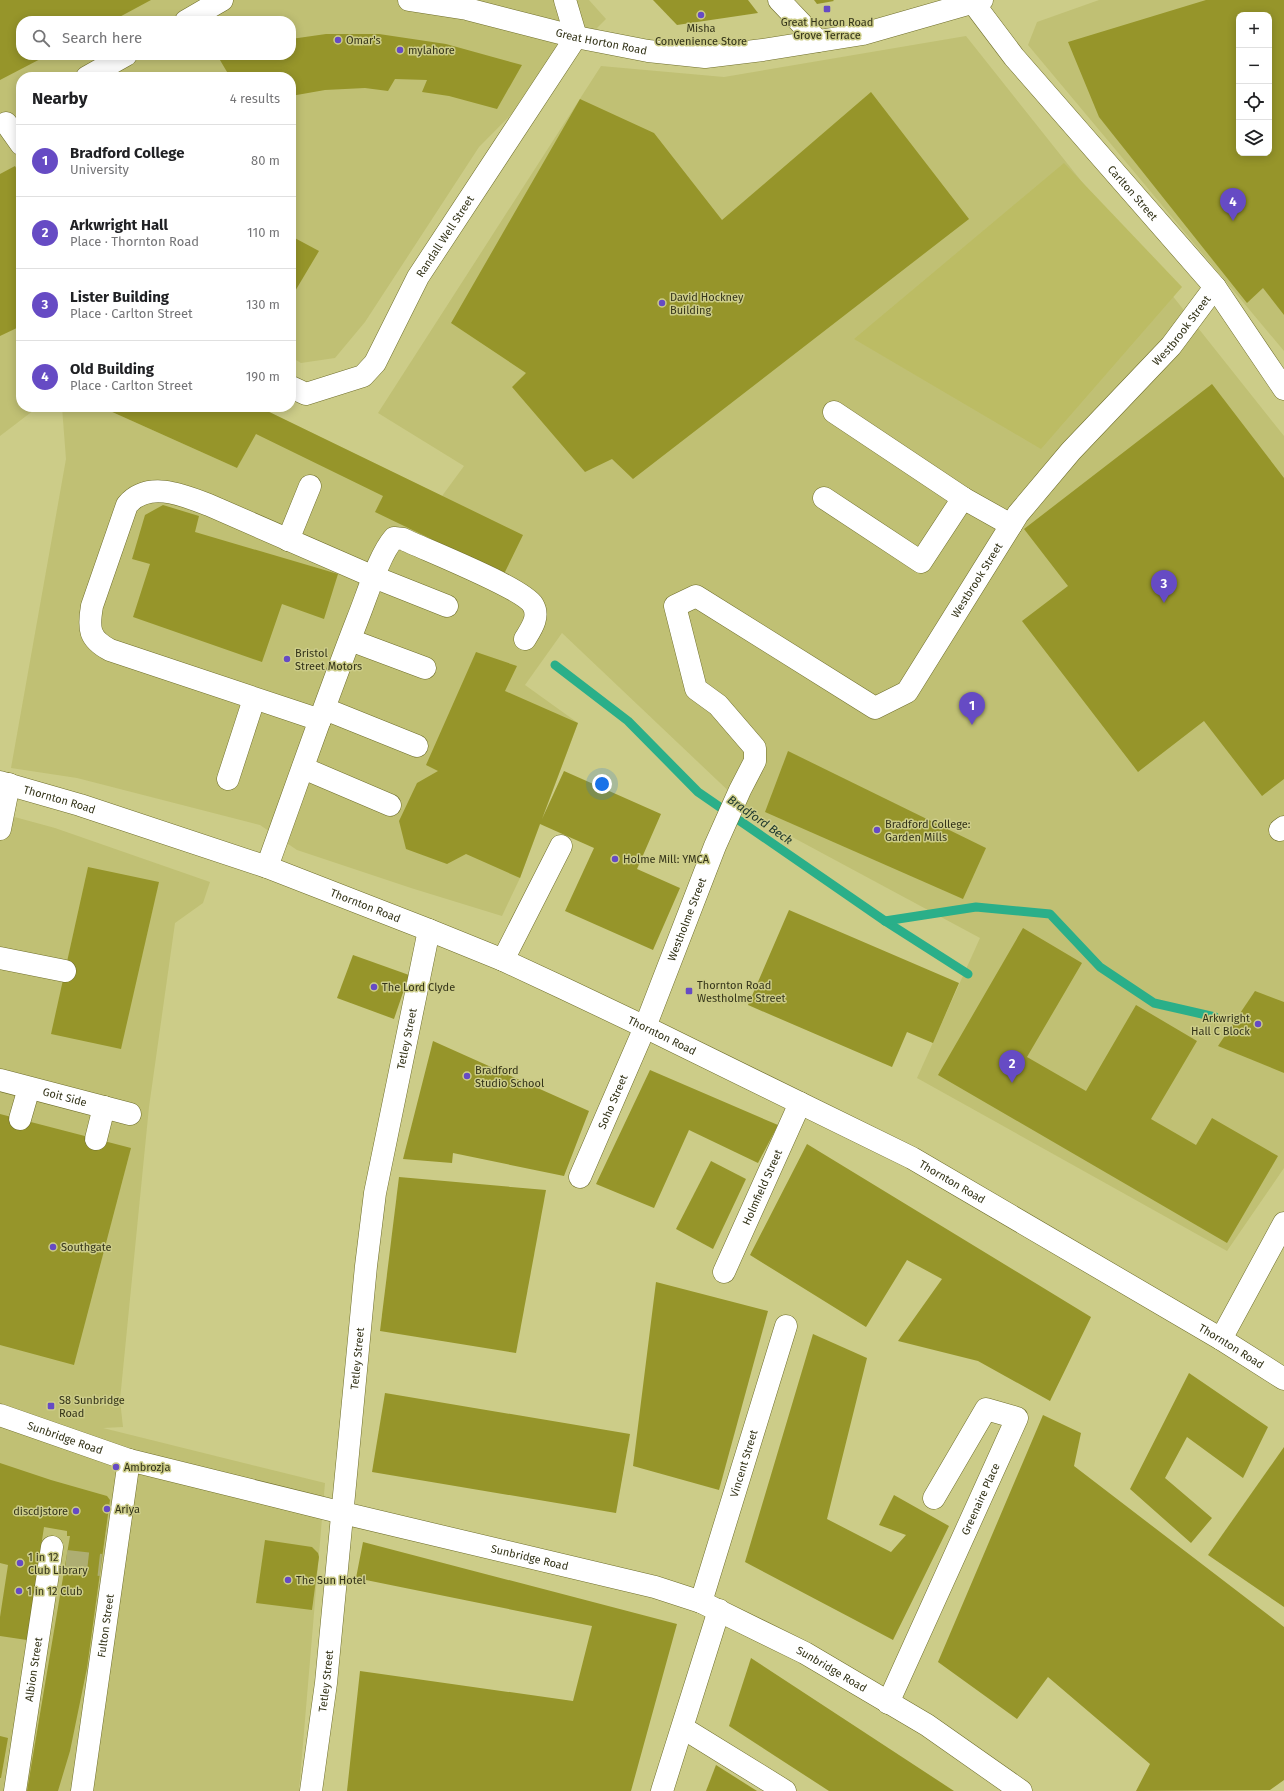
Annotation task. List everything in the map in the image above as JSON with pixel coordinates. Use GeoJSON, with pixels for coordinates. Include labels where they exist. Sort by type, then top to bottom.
{"type":"FeatureCollection","features":[{"type":"Feature","properties":{"kind":"street"},"geometry":{"type":"LineString","coordinates":[[195,16],[222,0]]}},
{"type":"Feature","properties":{"kind":"street","name":"Great Horton Road"},"geometry":{"type":"LineString","coordinates":[[409,0],[467,9],[576,37],[648,51],[705,57],[863,34],[976,1]]}},
{"type":"Feature","properties":{"kind":"street"},"geometry":{"type":"LineString","coordinates":[[565,0],[576,37]]}},
{"type":"Feature","properties":{"kind":"street"},"geometry":{"type":"LineString","coordinates":[[778,0],[818,41]]}},
{"type":"Feature","properties":{"kind":"street","name":"Carlton Street"},"geometry":{"type":"LineString","coordinates":[[976,1],[1014,57],[1215,287],[1284,390]]}},
{"type":"Feature","properties":{"kind":"street","name":"Randall Well Street"},"geometry":{"type":"LineString","coordinates":[[296,389],[306,394],[363,376],[375,363],[418,277],[576,37]]}},
{"type":"Feature","properties":{"kind":"street"},"geometry":{"type":"LineString","coordinates":[[96,72],[117,60]]}},
{"type":"Feature","properties":{"kind":"street"},"geometry":{"type":"LineString","coordinates":[[9,122],[16,135]]}},
{"type":"Feature","properties":{"kind":"street","name":"Westbrook Street"},"geometry":{"type":"LineString","coordinates":[[696,596],[875,708],[907,692],[1018,514],[1071,451],[1171,346],[1215,287]]}},
{"type":"Feature","properties":{"kind":"street"},"geometry":{"type":"LineString","coordinates":[[834,412],[963,498],[1011,525]]}},
{"type":"Feature","properties":{"kind":"street"},"geometry":{"type":"LineString","coordinates":[[288,540],[310,486]]}},
{"type":"Feature","properties":{"kind":"street"},"geometry":{"type":"LineString","coordinates":[[417,746],[322,715],[254,698],[110,650],[97,643],[92,633],[89,621],[92,606],[127,505],[134,497],[151,492],[166,492],[184,496],[209,505],[374,578],[447,606]]}},
{"type":"Feature","properties":{"kind":"street"},"geometry":{"type":"LineString","coordinates":[[824,498],[921,562],[963,498]]}},
{"type":"Feature","properties":{"kind":"street"},"geometry":{"type":"LineString","coordinates":[[267,867],[350,640],[374,578],[389,544],[394,538],[403,540],[493,580],[525,597],[533,605],[536,613],[534,622],[526,639]]}},
{"type":"Feature","properties":{"kind":"street","name":"Westholme Street"},"geometry":{"type":"LineString","coordinates":[[645,1027],[715,846],[740,790],[755,761],[755,748],[718,705],[696,688],[675,606],[696,596]]}},
{"type":"Feature","properties":{"kind":"street"},"geometry":{"type":"LineString","coordinates":[[350,640],[425,668]]}},
{"type":"Feature","properties":{"kind":"street"},"geometry":{"type":"LineString","coordinates":[[228,779],[254,698]]}},
{"type":"Feature","properties":{"kind":"street"},"geometry":{"type":"LineString","coordinates":[[303,768],[390,805]]}},
{"type":"Feature","properties":{"kind":"street"},"geometry":{"type":"LineString","coordinates":[[0,829],[5,783]]}},
{"type":"Feature","properties":{"kind":"street","name":"Thornton Road"},"geometry":{"type":"LineString","coordinates":[[5,783],[80,805],[267,867],[503,960],[645,1027],[912,1158],[1221,1339],[1284,1379]]}},
{"type":"Feature","properties":{"kind":"street"},"geometry":{"type":"LineString","coordinates":[[503,960],[561,846]]}},
{"type":"Feature","properties":{"kind":"street","name":"Tetley Street"},"geometry":{"type":"LineString","coordinates":[[311,1791],[326,1683],[366,1266],[375,1193],[430,930]]}},
{"type":"Feature","properties":{"kind":"street"},"geometry":{"type":"LineString","coordinates":[[0,958],[65,971]]}},
{"type":"Feature","properties":{"kind":"street","name":"Soho Street"},"geometry":{"type":"LineString","coordinates":[[580,1178],[645,1027]]}},
{"type":"Feature","properties":{"kind":"street","name":"Goit Side"},"geometry":{"type":"LineString","coordinates":[[0,1080],[130,1114]]}},
{"type":"Feature","properties":{"kind":"street"},"geometry":{"type":"LineString","coordinates":[[20,1119],[29,1088]]}},
{"type":"Feature","properties":{"kind":"street","name":"Holmfield Street"},"geometry":{"type":"LineString","coordinates":[[724,1272],[800,1103]]}},
{"type":"Feature","properties":{"kind":"street"},"geometry":{"type":"LineString","coordinates":[[96,1139],[104,1107]]}},
{"type":"Feature","properties":{"kind":"street"},"geometry":{"type":"LineString","coordinates":[[1221,1339],[1284,1223]]}},
{"type":"Feature","properties":{"kind":"street","name":"Vincent Street"},"geometry":{"type":"LineString","coordinates":[[662,1791],[683,1728],[710,1606],[786,1326]]}},
{"type":"Feature","properties":{"kind":"street","name":"Greenaire Place"},"geometry":{"type":"LineString","coordinates":[[888,1703],[1017,1418],[986,1408],[934,1498]]}},
{"type":"Feature","properties":{"kind":"street","name":"Sunbridge Road"},"geometry":{"type":"LineString","coordinates":[[0,1415],[129,1460],[342,1513],[648,1585],[710,1606],[805,1653],[926,1725],[1021,1791]]}},
{"type":"Feature","properties":{"kind":"street","name":"Fulton Street"},"geometry":{"type":"LineString","coordinates":[[82,1791],[108,1566],[129,1460]]}},
{"type":"Feature","properties":{"kind":"street","name":"Albion Street"},"geometry":{"type":"LineString","coordinates":[[15,1791],[56,1556]]}},
{"type":"Feature","properties":{"kind":"street"},"geometry":{"type":"LineString","coordinates":[[683,1728],[785,1791]]}},
{"type":"Feature","properties":{"kind":"shaded area"},"geometry":{"type":"Polygon","coordinates":[[[0,0],[589,0],[606,19],[479,147],[365,322],[335,358],[301,363],[296,360],[296,72],[16,72],[16,412],[31,412],[0,436],[0,0]]]}},
{"type":"Feature","properties":{"kind":"shaded area"},"geometry":{"type":"Polygon","coordinates":[[[1099,0],[1284,0],[1284,351],[1028,45],[1037,22],[1099,0]]]}},
{"type":"Feature","properties":{"kind":"shaded area"},"geometry":{"type":"Polygon","coordinates":[[[966,36],[1284,436],[1284,1168],[1227,1251],[917,1078],[980,938],[757,818],[562,633],[525,685],[578,723],[520,878],[502,916],[411,888],[297,850],[260,825],[77,778],[11,768],[66,459],[62,412],[112,412],[237,468],[266,412],[269,412],[442,496],[464,466],[378,413],[601,66],[724,77],[966,36]]]}},
{"type":"Feature","properties":{"kind":"shaded area"},"geometry":{"type":"Polygon","coordinates":[[[1064,163],[1182,287],[1041,449],[854,339],[1064,163]]]}},
{"type":"Feature","properties":{"kind":"shaded area"},"geometry":{"type":"Polygon","coordinates":[[[0,813],[55,828],[210,882],[203,903],[175,923],[149,1107],[120,1400],[123,1427],[103,1428],[325,1483],[299,1791],[0,1791],[0,813]]]}},
{"type":"Feature","properties":{"kind":"building"},"geometry":{"type":"Polygon","coordinates":[[[0,0],[151,0],[121,16],[16,16],[16,60],[38,60],[0,80],[0,0]]]}},
{"type":"Feature","properties":{"kind":"building"},"geometry":{"type":"Polygon","coordinates":[[[653,0],[748,0],[758,13],[677,25],[653,0]]]}},
{"type":"Feature","properties":{"kind":"building"},"geometry":{"type":"Polygon","coordinates":[[[814,0],[833,0],[834,1],[817,4],[814,0]]]}},
{"type":"Feature","properties":{"kind":"building"},"geometry":{"type":"Polygon","coordinates":[[[1206,0],[1284,0],[1284,315],[1263,288],[1247,303],[1099,117],[1068,42],[1206,0]]]}},
{"type":"Feature","properties":{"kind":"building"},"geometry":{"type":"Polygon","coordinates":[[[326,34],[379,34],[446,44],[522,65],[497,109],[449,96],[422,92],[427,80],[395,79],[388,91],[365,88],[325,90],[296,95],[296,72],[227,72],[220,60],[296,60],[296,38],[326,34]]]}},
{"type":"Feature","properties":{"kind":"building","name":"David Hockney Building"},"geometry":{"type":"Polygon","coordinates":[[[871,92],[969,219],[633,479],[612,459],[585,472],[512,387],[526,373],[451,323],[580,99],[654,133],[722,220],[871,92]]]}},
{"type":"Feature","properties":{"kind":"building"},"geometry":{"type":"Polygon","coordinates":[[[15,166],[16,168],[16,328],[0,336],[0,174],[15,166]]]}},
{"type":"Feature","properties":{"kind":"building"},"geometry":{"type":"Polygon","coordinates":[[[296,239],[319,251],[296,290],[296,239]]]}},
{"type":"Feature","properties":{"kind":"building"},"geometry":{"type":"Polygon","coordinates":[[[1212,384],[1284,478],[1284,779],[1262,796],[1204,721],[1138,772],[1022,621],[1068,586],[1024,529],[1212,384]]]}},
{"type":"Feature","properties":{"kind":"building"},"geometry":{"type":"Polygon","coordinates":[[[112,412],[269,412],[523,535],[504,574],[375,512],[383,496],[256,434],[237,468],[112,412]]]}},
{"type":"Feature","properties":{"kind":"building"},"geometry":{"type":"Polygon","coordinates":[[[163,505],[199,516],[195,532],[338,574],[324,619],[282,604],[262,662],[133,617],[150,564],[132,559],[145,515],[163,505]]]}},
{"type":"Feature","properties":{"kind":"building"},"geometry":{"type":"Polygon","coordinates":[[[476,652],[517,666],[505,691],[578,723],[542,819],[564,771],[661,814],[637,869],[680,888],[653,950],[565,911],[594,848],[540,824],[520,878],[466,854],[447,864],[406,849],[399,821],[417,783],[438,771],[426,765],[476,652]]]}},
{"type":"Feature","properties":{"kind":"building","name":"Bradford College: Garden Mills"},"geometry":{"type":"Polygon","coordinates":[[[788,751],[986,848],[963,899],[765,812],[788,751]]]}},
{"type":"Feature","properties":{"kind":"building"},"geometry":{"type":"Polygon","coordinates":[[[88,867],[159,882],[121,1049],[51,1034],[88,867]]]}},
{"type":"Feature","properties":{"kind":"building"},"geometry":{"type":"Polygon","coordinates":[[[789,910],[959,983],[933,1043],[907,1032],[892,1067],[748,1005],[789,910]]]}},
{"type":"Feature","properties":{"kind":"building"},"geometry":{"type":"Polygon","coordinates":[[[1023,928],[1082,963],[1027,1057],[1086,1091],[1136,1005],[1197,1041],[1151,1119],[1196,1145],[1212,1118],[1278,1156],[1227,1243],[938,1075],[1023,928]]]}},
{"type":"Feature","properties":{"kind":"building","name":"The Lord Clyde"},"geometry":{"type":"Polygon","coordinates":[[[353,955],[409,975],[394,1019],[337,998],[353,955]]]}},
{"type":"Feature","properties":{"kind":"building","name":"Arkwright Hall C Block"},"geometry":{"type":"Polygon","coordinates":[[[1255,991],[1284,1002],[1284,1073],[1218,1046],[1255,991]]]}},
{"type":"Feature","properties":{"kind":"building","name":"Bradford Studio School"},"geometry":{"type":"Polygon","coordinates":[[[433,1041],[589,1111],[564,1176],[453,1153],[452,1163],[403,1159],[433,1041]]]}},
{"type":"Feature","properties":{"kind":"building"},"geometry":{"type":"Polygon","coordinates":[[[650,1070],[778,1125],[758,1163],[689,1130],[654,1208],[596,1184],[650,1070]]]}},
{"type":"Feature","properties":{"kind":"building","name":"Southgate"},"geometry":{"type":"Polygon","coordinates":[[[0,1114],[131,1148],[74,1365],[0,1345],[0,1114]]]}},
{"type":"Feature","properties":{"kind":"building"},"geometry":{"type":"Polygon","coordinates":[[[807,1144],[1091,1317],[1050,1401],[978,1361],[898,1341],[942,1279],[907,1260],[866,1327],[750,1255],[807,1144]]]}},
{"type":"Feature","properties":{"kind":"building"},"geometry":{"type":"Polygon","coordinates":[[[711,1161],[746,1179],[713,1249],[676,1229],[711,1161]]]}},
{"type":"Feature","properties":{"kind":"building"},"geometry":{"type":"Polygon","coordinates":[[[399,1177],[546,1190],[516,1353],[380,1331],[399,1177]]]}},
{"type":"Feature","properties":{"kind":"building"},"geometry":{"type":"Polygon","coordinates":[[[656,1282],[768,1311],[719,1490],[633,1466],[656,1282]]]}},
{"type":"Feature","properties":{"kind":"building"},"geometry":{"type":"Polygon","coordinates":[[[813,1334],[867,1358],[827,1519],[891,1552],[906,1535],[879,1525],[894,1495],[949,1526],[893,1640],[745,1562],[813,1334]]]}},
{"type":"Feature","properties":{"kind":"building"},"geometry":{"type":"Polygon","coordinates":[[[1189,1373],[1268,1427],[1243,1478],[1187,1437],[1165,1478],[1212,1518],[1191,1543],[1130,1489],[1189,1373]]]}},
{"type":"Feature","properties":{"kind":"building"},"geometry":{"type":"Polygon","coordinates":[[[385,1393],[630,1434],[616,1513],[372,1472],[385,1393]]]}},
{"type":"Feature","properties":{"kind":"building"},"geometry":{"type":"Polygon","coordinates":[[[1043,1415],[1081,1433],[1074,1466],[1284,1627],[1284,1780],[1270,1790],[1136,1791],[1150,1764],[1048,1677],[1017,1719],[938,1662],[1043,1415]]]}},
{"type":"Feature","properties":{"kind":"building"},"geometry":{"type":"Polygon","coordinates":[[[1284,1447],[1284,1607],[1208,1555],[1284,1447]]]}},
{"type":"Feature","properties":{"kind":"building"},"geometry":{"type":"Polygon","coordinates":[[[0,1463],[51,1480],[107,1496],[110,1500],[87,1668],[70,1751],[58,1791],[27,1791],[70,1536],[67,1536],[67,1531],[44,1527],[27,1640],[0,1636],[0,1617],[8,1565],[0,1563],[0,1463]]]}},
{"type":"Feature","properties":{"kind":"building","name":"The Sun Hotel"},"geometry":{"type":"Polygon","coordinates":[[[265,1540],[312,1547],[318,1553],[319,1557],[312,1610],[256,1603],[265,1540]]]}},
{"type":"Feature","properties":{"kind":"building"},"geometry":{"type":"Polygon","coordinates":[[[363,1542],[677,1624],[631,1791],[347,1791],[360,1671],[573,1701],[592,1626],[356,1578],[363,1542]]]}},
{"type":"Feature","properties":{"kind":"building"},"geometry":{"type":"Polygon","coordinates":[[[751,1658],[954,1791],[829,1791],[729,1726],[751,1658]]]}},
{"type":"Feature","properties":{"kind":"building"},"geometry":{"type":"Polygon","coordinates":[[[0,1736],[8,1738],[1,1778],[0,1778],[0,1736]]]}},
{"type":"Feature","properties":{"kind":"building"},"geometry":{"type":"Polygon","coordinates":[[[716,1765],[757,1791],[706,1791],[716,1765]]]}},
{"type":"Feature","properties":{"kind":"waterway","name":"Bradford Beck"},"geometry":{"type":"LineString","coordinates":[[555,665],[628,721],[698,792],[885,921],[968,974]]}},
{"type":"Feature","properties":{"kind":"waterway"},"geometry":{"type":"LineString","coordinates":[[885,921],[976,907],[1050,914],[1100,967],[1154,1003],[1215,1017]]}},
{"type":"Feature","properties":{"kind":"tunnel"},"geometry":{"type":"LineString","coordinates":[[66,1561],[101,1565]]}},
{"type":"Feature","properties":{"kind":"place","name":"Great Horton Road Grove Terrace"},"geometry":{"type":"Point","coordinates":[827,9]}},
{"type":"Feature","properties":{"kind":"place","name":"Misha Convenience Store"},"geometry":{"type":"Point","coordinates":[701,15]}},
{"type":"Feature","properties":{"kind":"place","name":"Omar's"},"geometry":{"type":"Point","coordinates":[338,40]}},
{"type":"Feature","properties":{"kind":"place","name":"mylahore"},"geometry":{"type":"Point","coordinates":[400,50]}},
{"type":"Feature","properties":{"kind":"place","name":"Old Building"},"geometry":{"type":"Point","coordinates":[1233,221]}},
{"type":"Feature","properties":{"kind":"place","name":"David Hockney Building"},"geometry":{"type":"Point","coordinates":[662,303]}},
{"type":"Feature","properties":{"kind":"place","name":"Lister Building"},"geometry":{"type":"Point","coordinates":[1164,603]}},
{"type":"Feature","properties":{"kind":"place","name":"Bristol Street Motors"},"geometry":{"type":"Point","coordinates":[287,659]}},
{"type":"Feature","properties":{"kind":"place","name":"Bradford College"},"geometry":{"type":"Point","coordinates":[972,725]}},
{"type":"Feature","properties":{"kind":"place","name":"Bradford College: Garden Mills"},"geometry":{"type":"Point","coordinates":[877,830]}},
{"type":"Feature","properties":{"kind":"place","name":"Holme Mill: YMCA"},"geometry":{"type":"Point","coordinates":[615,859]}},
{"type":"Feature","properties":{"kind":"place","name":"The Lord Clyde"},"geometry":{"type":"Point","coordinates":[374,987]}},
{"type":"Feature","properties":{"kind":"place","name":"Thornton Road Westholme Street"},"geometry":{"type":"Point","coordinates":[689,991]}},
{"type":"Feature","properties":{"kind":"place","name":"Arkwright Hall C Block"},"geometry":{"type":"Point","coordinates":[1258,1024]}},
{"type":"Feature","properties":{"kind":"place","name":"Bradford Studio School"},"geometry":{"type":"Point","coordinates":[467,1076]}},
{"type":"Feature","properties":{"kind":"place","name":"Arkwright Hall"},"geometry":{"type":"Point","coordinates":[1012,1083]}},
{"type":"Feature","properties":{"kind":"place","name":"Southgate"},"geometry":{"type":"Point","coordinates":[53,1247]}},
{"type":"Feature","properties":{"kind":"place","name":"S8 Sunbridge Road"},"geometry":{"type":"Point","coordinates":[51,1406]}},
{"type":"Feature","properties":{"kind":"place","name":"Ambrozja"},"geometry":{"type":"Point","coordinates":[116,1467]}},
{"type":"Feature","properties":{"kind":"place","name":"Ariya"},"geometry":{"type":"Point","coordinates":[107,1509]}},
{"type":"Feature","properties":{"kind":"place","name":"discdjstore"},"geometry":{"type":"Point","coordinates":[76,1511]}},
{"type":"Feature","properties":{"kind":"place","name":"1 in 12 Club Library"},"geometry":{"type":"Point","coordinates":[20,1563]}},
{"type":"Feature","properties":{"kind":"place","name":"The Sun Hotel"},"geometry":{"type":"Point","coordinates":[288,1580]}},
{"type":"Feature","properties":{"kind":"place","name":"1 in 12 Club"},"geometry":{"type":"Point","coordinates":[19,1591]}}]}
